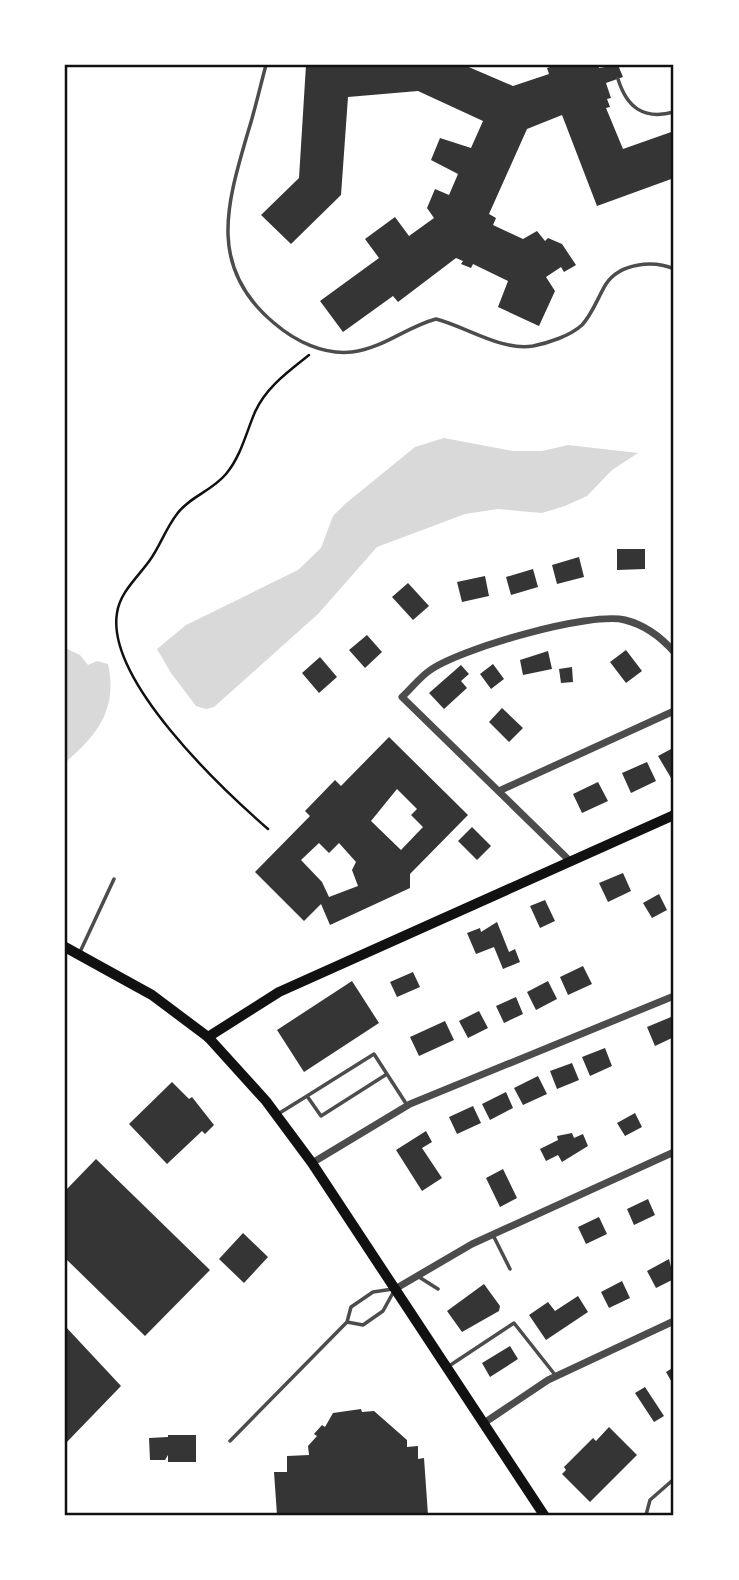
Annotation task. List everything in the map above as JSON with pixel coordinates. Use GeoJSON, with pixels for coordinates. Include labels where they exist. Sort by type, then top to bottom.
{"type":"FeatureCollection","features":[{"type":"Feature","properties":{"kind":"main road"},"geometry":{"type":"LineString","coordinates":[[208,1037],[279,992],[674,815]]}},
{"type":"Feature","properties":{"kind":"main road"},"geometry":{"type":"LineString","coordinates":[[65,947],[152,995],[208,1037],[277,1115],[312,1163],[544,1515]]}},
{"type":"Feature","properties":{"kind":"street"},"geometry":{"type":"LineString","coordinates":[[570,862],[402,697],[430,670],[460,654],[585,620],[625,620],[654,633],[674,652]]}},
{"type":"Feature","properties":{"kind":"street"},"geometry":{"type":"LineString","coordinates":[[499,791],[674,711]]}},
{"type":"Feature","properties":{"kind":"street"},"geometry":{"type":"LineString","coordinates":[[312,1163],[407,1105],[674,996]]}},
{"type":"Feature","properties":{"kind":"street"},"geometry":{"type":"LineString","coordinates":[[395,1289],[493,1235],[674,1152]]}},
{"type":"Feature","properties":{"kind":"street"},"geometry":{"type":"LineString","coordinates":[[484,1423],[556,1376],[674,1321]]}},
{"type":"Feature","properties":{"kind":"lane"},"geometry":{"type":"LineString","coordinates":[[266,65],[232,187],[226,226],[230,257],[243,286],[261,312],[290,337],[318,349],[349,352],[376,347],[436,319],[515,347],[534,345],[563,337],[581,326],[608,281],[626,268],[646,264],[674,269]]}},
{"type":"Feature","properties":{"kind":"lane"},"geometry":{"type":"LineString","coordinates":[[618,79],[629,105],[646,116],[674,112]]}},
{"type":"Feature","properties":{"kind":"lane"},"geometry":{"type":"LineString","coordinates":[[79,954],[114,879]]}},
{"type":"Feature","properties":{"kind":"lane"},"geometry":{"type":"LineString","coordinates":[[277,1115],[374,1054],[407,1105]]}},
{"type":"Feature","properties":{"kind":"lane"},"geometry":{"type":"LineString","coordinates":[[307,1096],[321,1116],[387,1074]]}},
{"type":"Feature","properties":{"kind":"lane"},"geometry":{"type":"LineString","coordinates":[[493,1235],[510,1269]]}},
{"type":"Feature","properties":{"kind":"lane"},"geometry":{"type":"LineString","coordinates":[[417,1275],[438,1289]]}},
{"type":"Feature","properties":{"kind":"lane"},"geometry":{"type":"LineString","coordinates":[[230,1441],[347,1322],[351,1307],[373,1292],[395,1289]]}},
{"type":"Feature","properties":{"kind":"lane"},"geometry":{"type":"LineString","coordinates":[[347,1322],[363,1325],[383,1311],[395,1289]]}},
{"type":"Feature","properties":{"kind":"lane"},"geometry":{"type":"LineString","coordinates":[[447,1367],[511,1324],[518,1324],[556,1376]]}},
{"type":"Feature","properties":{"kind":"lane"},"geometry":{"type":"LineString","coordinates":[[646,1515],[650,1500],[674,1479]]}},
{"type":"Feature","properties":{"kind":"path"},"geometry":{"type":"LineString","coordinates":[[268,829],[209,773],[145,699],[117,634],[117,612],[124,594],[150,559],[178,512],[210,490],[227,474],[239,456],[256,410],[267,394],[283,375],[318,349]]}},
{"type":"Feature","properties":{"kind":"shaded area"},"geometry":{"type":"Polygon","coordinates":[[[444,438],[513,451],[542,451],[568,445],[638,453],[612,470],[587,496],[565,506],[542,513],[498,509],[465,514],[377,547],[318,614],[214,707],[206,709],[196,706],[157,649],[186,625],[298,570],[321,548],[333,516],[345,504],[415,447],[444,438]]]}},
{"type":"Feature","properties":{"kind":"shaded area"},"geometry":{"type":"Polygon","coordinates":[[[65,648],[80,655],[88,665],[97,661],[108,664],[110,695],[107,708],[95,732],[65,763],[65,648]]]}},
{"type":"Feature","properties":{"kind":"building"},"geometry":{"type":"Polygon","coordinates":[[[306,65],[464,65],[513,86],[549,74],[547,68],[556,65],[598,65],[599,68],[618,65],[623,77],[606,83],[611,98],[607,99],[610,107],[606,108],[623,149],[674,131],[674,178],[597,206],[562,115],[527,129],[489,214],[496,218],[493,225],[523,239],[537,231],[545,241],[548,238],[562,244],[576,265],[564,272],[561,267],[546,277],[555,291],[539,326],[498,307],[508,281],[473,264],[471,268],[461,264],[463,261],[456,258],[398,302],[393,296],[343,332],[320,301],[379,258],[365,239],[395,217],[409,236],[434,218],[427,208],[435,189],[449,195],[458,174],[431,160],[440,138],[471,148],[483,121],[418,91],[348,97],[341,195],[291,244],[261,215],[299,178],[306,65]]]}},
{"type":"Feature","properties":{"kind":"building"},"geometry":{"type":"Polygon","coordinates":[[[617,549],[645,549],[645,569],[617,570],[617,549]]]}},
{"type":"Feature","properties":{"kind":"building"},"geometry":{"type":"Polygon","coordinates":[[[579,557],[584,577],[557,584],[552,565],[579,557]]]}},
{"type":"Feature","properties":{"kind":"building"},"geometry":{"type":"Polygon","coordinates":[[[533,569],[538,587],[511,595],[506,577],[533,569]]]}},
{"type":"Feature","properties":{"kind":"building"},"geometry":{"type":"Polygon","coordinates":[[[485,576],[489,596],[462,602],[457,582],[485,576]]]}},
{"type":"Feature","properties":{"kind":"building"},"geometry":{"type":"Polygon","coordinates":[[[408,583],[429,606],[413,620],[392,597],[408,583]]]}},
{"type":"Feature","properties":{"kind":"building"},"geometry":{"type":"Polygon","coordinates":[[[367,635],[382,652],[365,668],[349,650],[367,635]]]}},
{"type":"Feature","properties":{"kind":"building"},"geometry":{"type":"Polygon","coordinates":[[[626,650],[642,671],[626,683],[610,662],[626,650]]]}},
{"type":"Feature","properties":{"kind":"building"},"geometry":{"type":"Polygon","coordinates":[[[548,651],[552,669],[523,675],[520,660],[548,651]]]}},
{"type":"Feature","properties":{"kind":"building"},"geometry":{"type":"Polygon","coordinates":[[[320,657],[337,677],[319,693],[302,673],[320,657]]]}},
{"type":"Feature","properties":{"kind":"building"},"geometry":{"type":"Polygon","coordinates":[[[493,664],[504,679],[491,689],[480,674],[493,664]]]}},
{"type":"Feature","properties":{"kind":"building"},"geometry":{"type":"Polygon","coordinates":[[[461,665],[469,674],[461,681],[467,688],[444,709],[429,693],[461,665]]]}},
{"type":"Feature","properties":{"kind":"building"},"geometry":{"type":"Polygon","coordinates":[[[572,667],[573,682],[561,683],[559,669],[572,667]]]}},
{"type":"Feature","properties":{"kind":"building"},"geometry":{"type":"Polygon","coordinates":[[[502,708],[523,728],[509,742],[489,722],[502,708]]]}},
{"type":"Feature","properties":{"kind":"building"},"geometry":{"type":"Polygon","coordinates":[[[389,737],[468,815],[410,874],[410,888],[330,925],[321,904],[304,921],[255,872],[310,816],[305,811],[335,780],[341,786],[389,737]],[[397,789],[371,821],[401,850],[423,827],[411,815],[417,809],[397,789]],[[319,843],[301,860],[322,882],[329,897],[358,886],[352,870],[356,862],[339,843],[329,853],[319,843]]]}},
{"type":"Feature","properties":{"kind":"building"},"geometry":{"type":"Polygon","coordinates":[[[673,748],[674,777],[671,778],[658,756],[673,748]]]}},
{"type":"Feature","properties":{"kind":"building"},"geometry":{"type":"Polygon","coordinates":[[[647,762],[656,781],[631,793],[622,773],[647,762]]]}},
{"type":"Feature","properties":{"kind":"building"},"geometry":{"type":"Polygon","coordinates":[[[598,782],[608,801],[582,813],[573,794],[598,782]]]}},
{"type":"Feature","properties":{"kind":"building"},"geometry":{"type":"Polygon","coordinates":[[[472,827],[491,846],[477,860],[458,841],[472,827]]]}},
{"type":"Feature","properties":{"kind":"building"},"geometry":{"type":"Polygon","coordinates":[[[623,873],[631,891],[608,902],[599,883],[623,873]]]}},
{"type":"Feature","properties":{"kind":"building"},"geometry":{"type":"Polygon","coordinates":[[[659,894],[667,910],[652,918],[643,903],[659,894]]]}},
{"type":"Feature","properties":{"kind":"building"},"geometry":{"type":"Polygon","coordinates":[[[545,900],[555,921],[540,928],[530,906],[545,900]]]}},
{"type":"Feature","properties":{"kind":"building"},"geometry":{"type":"Polygon","coordinates":[[[497,922],[509,952],[515,949],[520,962],[503,969],[494,947],[476,954],[467,933],[480,928],[481,932],[497,922]]]}},
{"type":"Feature","properties":{"kind":"building"},"geometry":{"type":"Polygon","coordinates":[[[583,966],[592,984],[568,995],[560,977],[583,966]]]}},
{"type":"Feature","properties":{"kind":"building"},"geometry":{"type":"Polygon","coordinates":[[[413,972],[420,987],[397,997],[390,982],[413,972]]]}},
{"type":"Feature","properties":{"kind":"building"},"geometry":{"type":"Polygon","coordinates":[[[352,981],[379,1023],[304,1072],[277,1030],[352,981]]]}},
{"type":"Feature","properties":{"kind":"building"},"geometry":{"type":"Polygon","coordinates":[[[548,981],[557,999],[536,1010],[527,992],[548,981]]]}},
{"type":"Feature","properties":{"kind":"building"},"geometry":{"type":"Polygon","coordinates":[[[516,997],[523,1014],[504,1023],[496,1006],[516,997]]]}},
{"type":"Feature","properties":{"kind":"building"},"geometry":{"type":"Polygon","coordinates":[[[479,1011],[488,1028],[468,1038],[459,1021],[479,1011]]]}},
{"type":"Feature","properties":{"kind":"building"},"geometry":{"type":"Polygon","coordinates":[[[671,1017],[674,1037],[655,1046],[647,1027],[671,1017]]]}},
{"type":"Feature","properties":{"kind":"building"},"geometry":{"type":"Polygon","coordinates":[[[445,1021],[454,1040],[419,1056],[410,1037],[445,1021]]]}},
{"type":"Feature","properties":{"kind":"building"},"geometry":{"type":"Polygon","coordinates":[[[605,1048],[612,1066],[590,1076],[582,1057],[605,1048]]]}},
{"type":"Feature","properties":{"kind":"building"},"geometry":{"type":"Polygon","coordinates":[[[572,1063],[579,1080],[557,1089],[550,1071],[572,1063]]]}},
{"type":"Feature","properties":{"kind":"building"},"geometry":{"type":"Polygon","coordinates":[[[538,1076],[547,1094],[523,1105],[514,1088],[538,1076]]]}},
{"type":"Feature","properties":{"kind":"building"},"geometry":{"type":"Polygon","coordinates":[[[172,1082],[189,1099],[192,1097],[214,1125],[205,1134],[202,1131],[167,1164],[129,1124],[172,1082]]]}},
{"type":"Feature","properties":{"kind":"building"},"geometry":{"type":"Polygon","coordinates":[[[506,1092],[513,1108],[490,1120],[482,1104],[506,1092]]]}},
{"type":"Feature","properties":{"kind":"building"},"geometry":{"type":"Polygon","coordinates":[[[473,1106],[481,1123],[457,1134],[449,1117],[473,1106]]]}},
{"type":"Feature","properties":{"kind":"building"},"geometry":{"type":"Polygon","coordinates":[[[635,1113],[642,1127],[625,1136],[617,1123],[635,1113]]]}},
{"type":"Feature","properties":{"kind":"building"},"geometry":{"type":"Polygon","coordinates":[[[426,1131],[432,1142],[422,1148],[442,1178],[422,1191],[396,1150],[426,1131]]]}},
{"type":"Feature","properties":{"kind":"building"},"geometry":{"type":"Polygon","coordinates":[[[572,1133],[574,1138],[583,1134],[588,1146],[562,1162],[558,1155],[546,1161],[540,1149],[558,1140],[557,1136],[572,1133]]]}},
{"type":"Feature","properties":{"kind":"building"},"geometry":{"type":"Polygon","coordinates":[[[96,1159],[210,1270],[145,1336],[65,1258],[65,1191],[96,1159]]]}},
{"type":"Feature","properties":{"kind":"building"},"geometry":{"type":"Polygon","coordinates":[[[503,1169],[517,1198],[500,1207],[486,1178],[503,1169]]]}},
{"type":"Feature","properties":{"kind":"building"},"geometry":{"type":"Polygon","coordinates":[[[648,1199],[655,1215],[634,1225],[627,1209],[648,1199]]]}},
{"type":"Feature","properties":{"kind":"building"},"geometry":{"type":"Polygon","coordinates":[[[599,1217],[607,1234],[586,1244],[578,1227],[599,1217]]]}},
{"type":"Feature","properties":{"kind":"building"},"geometry":{"type":"Polygon","coordinates":[[[243,1233],[268,1257],[244,1283],[219,1259],[243,1233]]]}},
{"type":"Feature","properties":{"kind":"building"},"geometry":{"type":"Polygon","coordinates":[[[669,1259],[674,1279],[656,1288],[647,1271],[669,1259]]]}},
{"type":"Feature","properties":{"kind":"building"},"geometry":{"type":"Polygon","coordinates":[[[622,1281],[630,1298],[609,1308],[601,1292],[622,1281]]]}},
{"type":"Feature","properties":{"kind":"building"},"geometry":{"type":"Polygon","coordinates":[[[484,1284],[500,1306],[499,1311],[462,1332],[447,1311],[484,1284]]]}},
{"type":"Feature","properties":{"kind":"building"},"geometry":{"type":"Polygon","coordinates":[[[578,1296],[588,1312],[546,1340],[529,1315],[548,1302],[555,1311],[578,1296]]]}},
{"type":"Feature","properties":{"kind":"building"},"geometry":{"type":"Polygon","coordinates":[[[65,1326],[121,1386],[65,1444],[65,1326]]]}},
{"type":"Feature","properties":{"kind":"building"},"geometry":{"type":"Polygon","coordinates":[[[510,1346],[518,1359],[490,1377],[482,1363],[510,1346]]]}},
{"type":"Feature","properties":{"kind":"building"},"geometry":{"type":"Polygon","coordinates":[[[674,1367],[674,1386],[666,1372],[674,1367]]]}},
{"type":"Feature","properties":{"kind":"building"},"geometry":{"type":"Polygon","coordinates":[[[645,1387],[664,1416],[654,1422],[635,1393],[645,1387]]]}},
{"type":"Feature","properties":{"kind":"building"},"geometry":{"type":"Polygon","coordinates":[[[361,1409],[362,1412],[374,1411],[407,1440],[407,1447],[418,1446],[418,1459],[424,1458],[428,1515],[277,1515],[274,1472],[287,1472],[287,1456],[309,1455],[308,1446],[317,1436],[314,1434],[322,1425],[325,1427],[333,1413],[361,1409]]]}},
{"type":"Feature","properties":{"kind":"building"},"geometry":{"type":"Polygon","coordinates":[[[609,1427],[637,1455],[590,1502],[562,1474],[566,1470],[564,1467],[593,1438],[596,1441],[609,1427]]]}},
{"type":"Feature","properties":{"kind":"building"},"geometry":{"type":"Polygon","coordinates":[[[196,1435],[196,1462],[168,1462],[168,1455],[165,1460],[150,1460],[149,1438],[196,1435]]]}}]}
